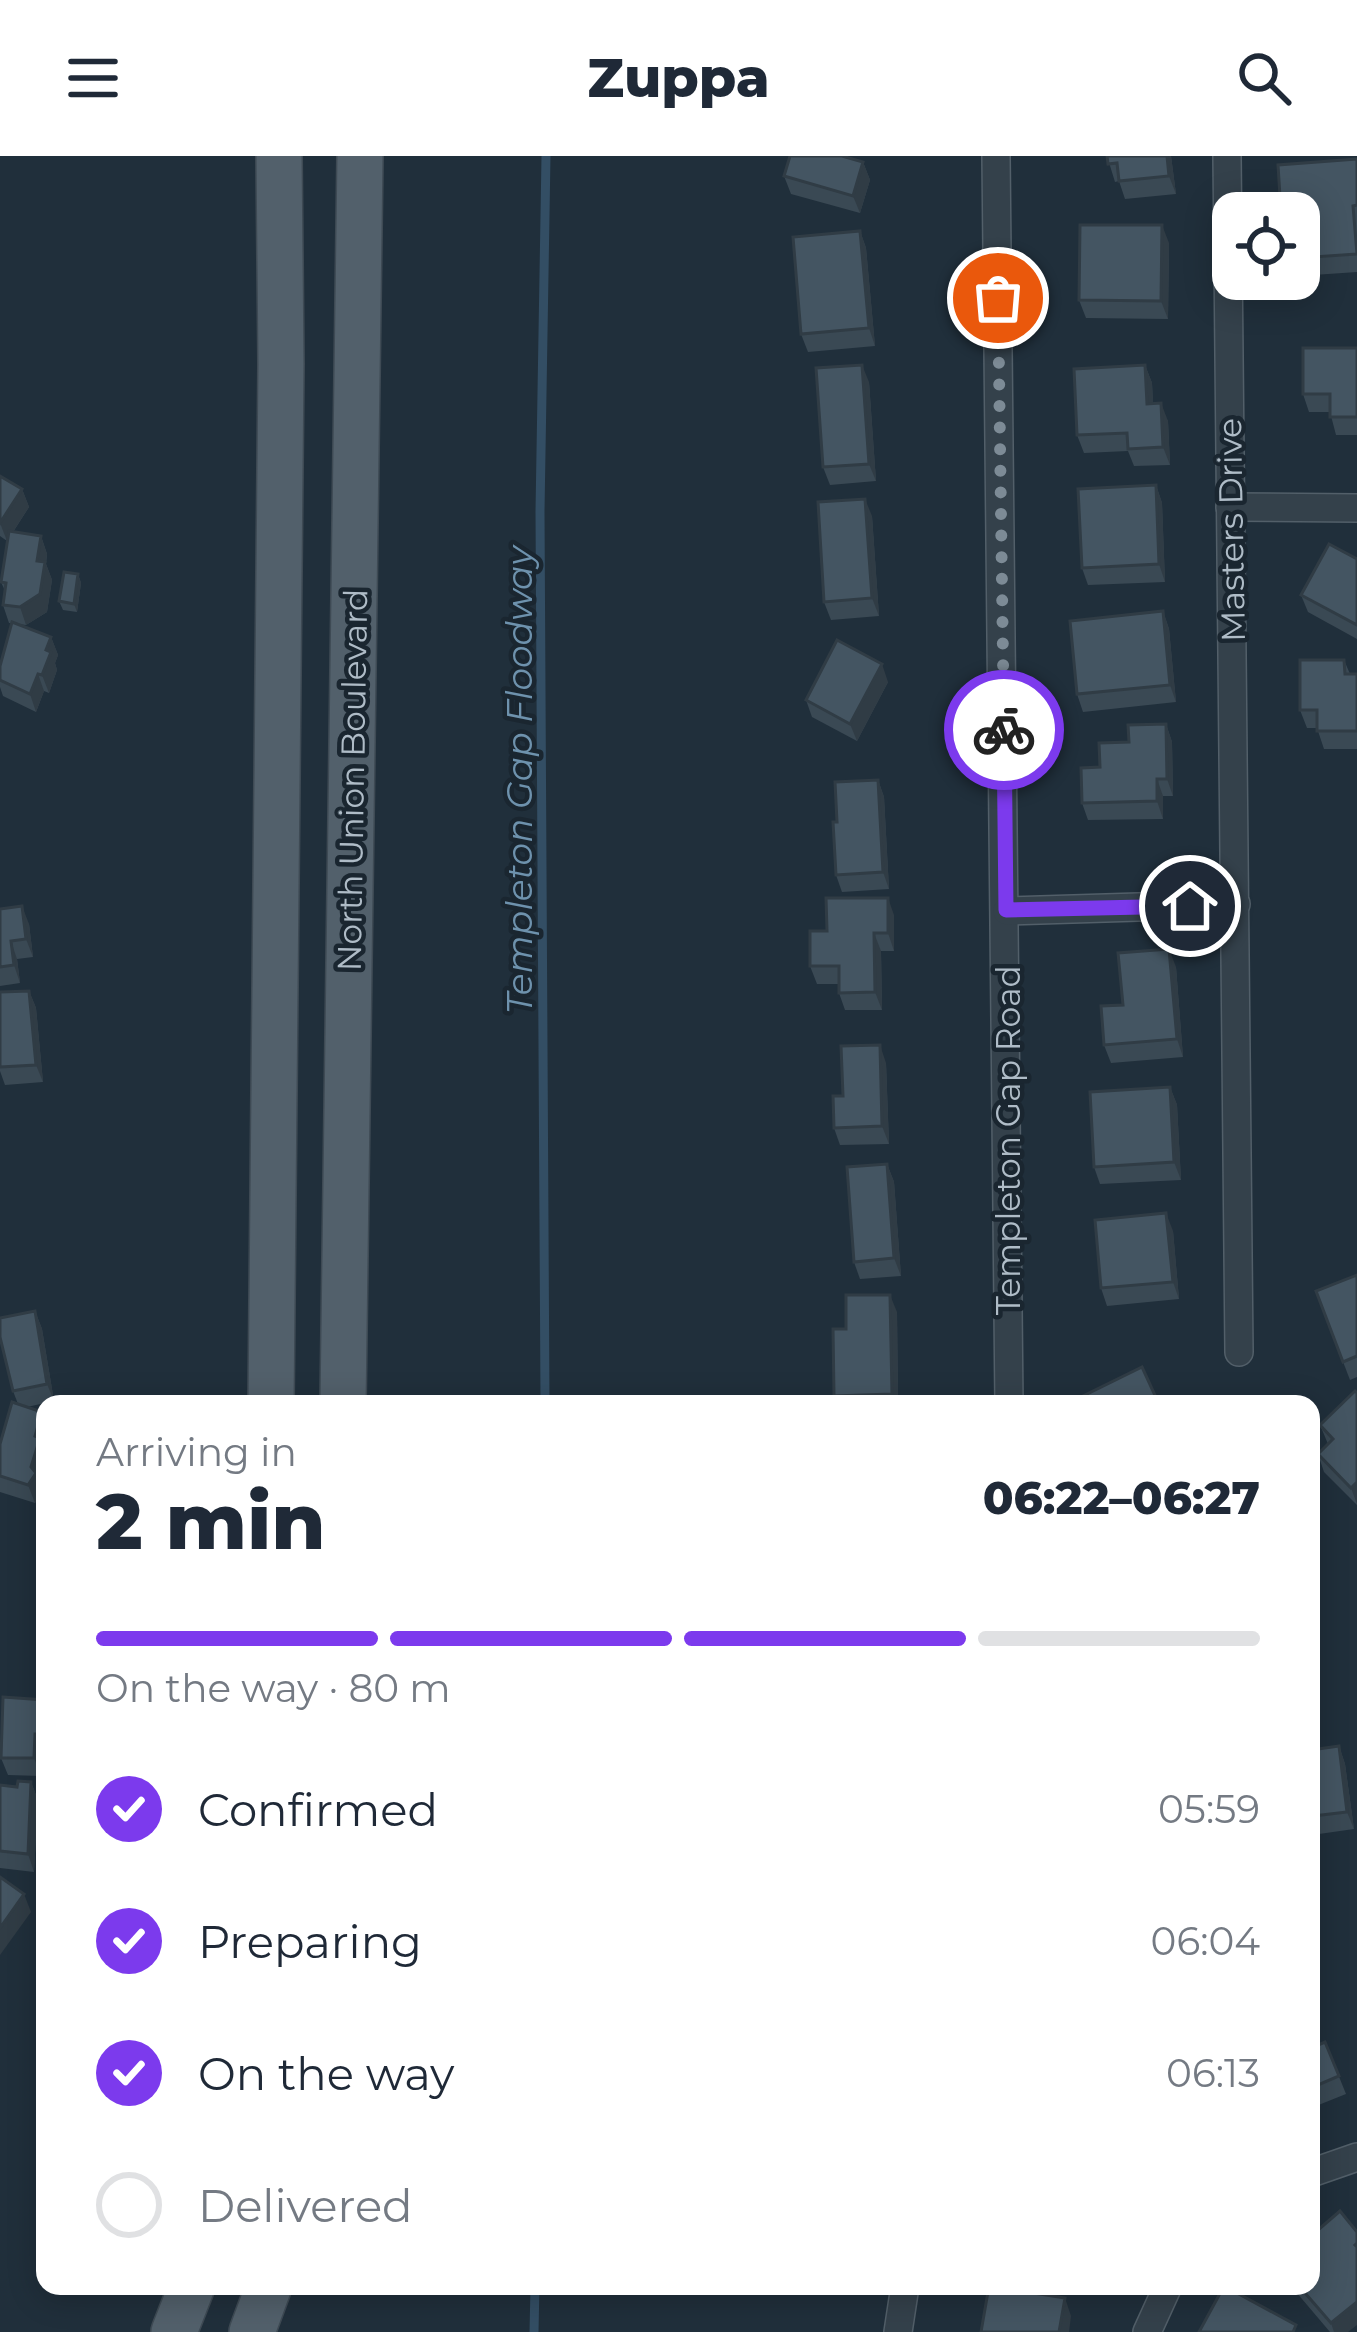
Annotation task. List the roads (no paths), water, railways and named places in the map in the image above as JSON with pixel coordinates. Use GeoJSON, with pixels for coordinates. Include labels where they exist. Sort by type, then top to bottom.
{"type":"FeatureCollection","features":[{"type":"Feature","properties":{"kind":"main road"},"geometry":{"type":"LineString","coordinates":[[271,1395],[279,156]]}},
{"type":"Feature","properties":{"kind":"main road","name":"North Union Boulevard"},"geometry":{"type":"LineString","coordinates":[[343,1395],[360,156]]}},
{"type":"Feature","properties":{"kind":"main road"},"geometry":{"type":"LineString","coordinates":[[174,2332],[188,2295]]}},
{"type":"Feature","properties":{"kind":"main road"},"geometry":{"type":"LineString","coordinates":[[252,2332],[266,2295]]}},
{"type":"Feature","properties":{"kind":"street","name":"Templeton Gap Road"},"geometry":{"type":"LineString","coordinates":[[996,156],[1009,1395]]}},
{"type":"Feature","properties":{"kind":"street","name":"Masters Drive"},"geometry":{"type":"LineString","coordinates":[[1227,156],[1239,1352]]}},
{"type":"Feature","properties":{"kind":"street"},"geometry":{"type":"LineString","coordinates":[[1230,507],[1357,508]]}},
{"type":"Feature","properties":{"kind":"street"},"geometry":{"type":"LineString","coordinates":[[1006,910],[1235,904]]}},
{"type":"Feature","properties":{"kind":"street"},"geometry":{"type":"LineString","coordinates":[[1320,2170],[1357,2157]]}},
{"type":"Feature","properties":{"kind":"street"},"geometry":{"type":"LineString","coordinates":[[898,2332],[904,2295]]}},
{"type":"Feature","properties":{"kind":"street"},"geometry":{"type":"LineString","coordinates":[[1147,2332],[1164,2295]]}},
{"type":"Feature","properties":{"kind":"waterway","name":"Templeton Gap Floodway"},"geometry":{"type":"LineString","coordinates":[[545,1395],[540,511],[546,156]]}},
{"type":"Feature","properties":{"kind":"waterway","name":"Templeton Gap Floodway"},"geometry":{"type":"LineString","coordinates":[[534,2332],[535,2295]]}}]}
